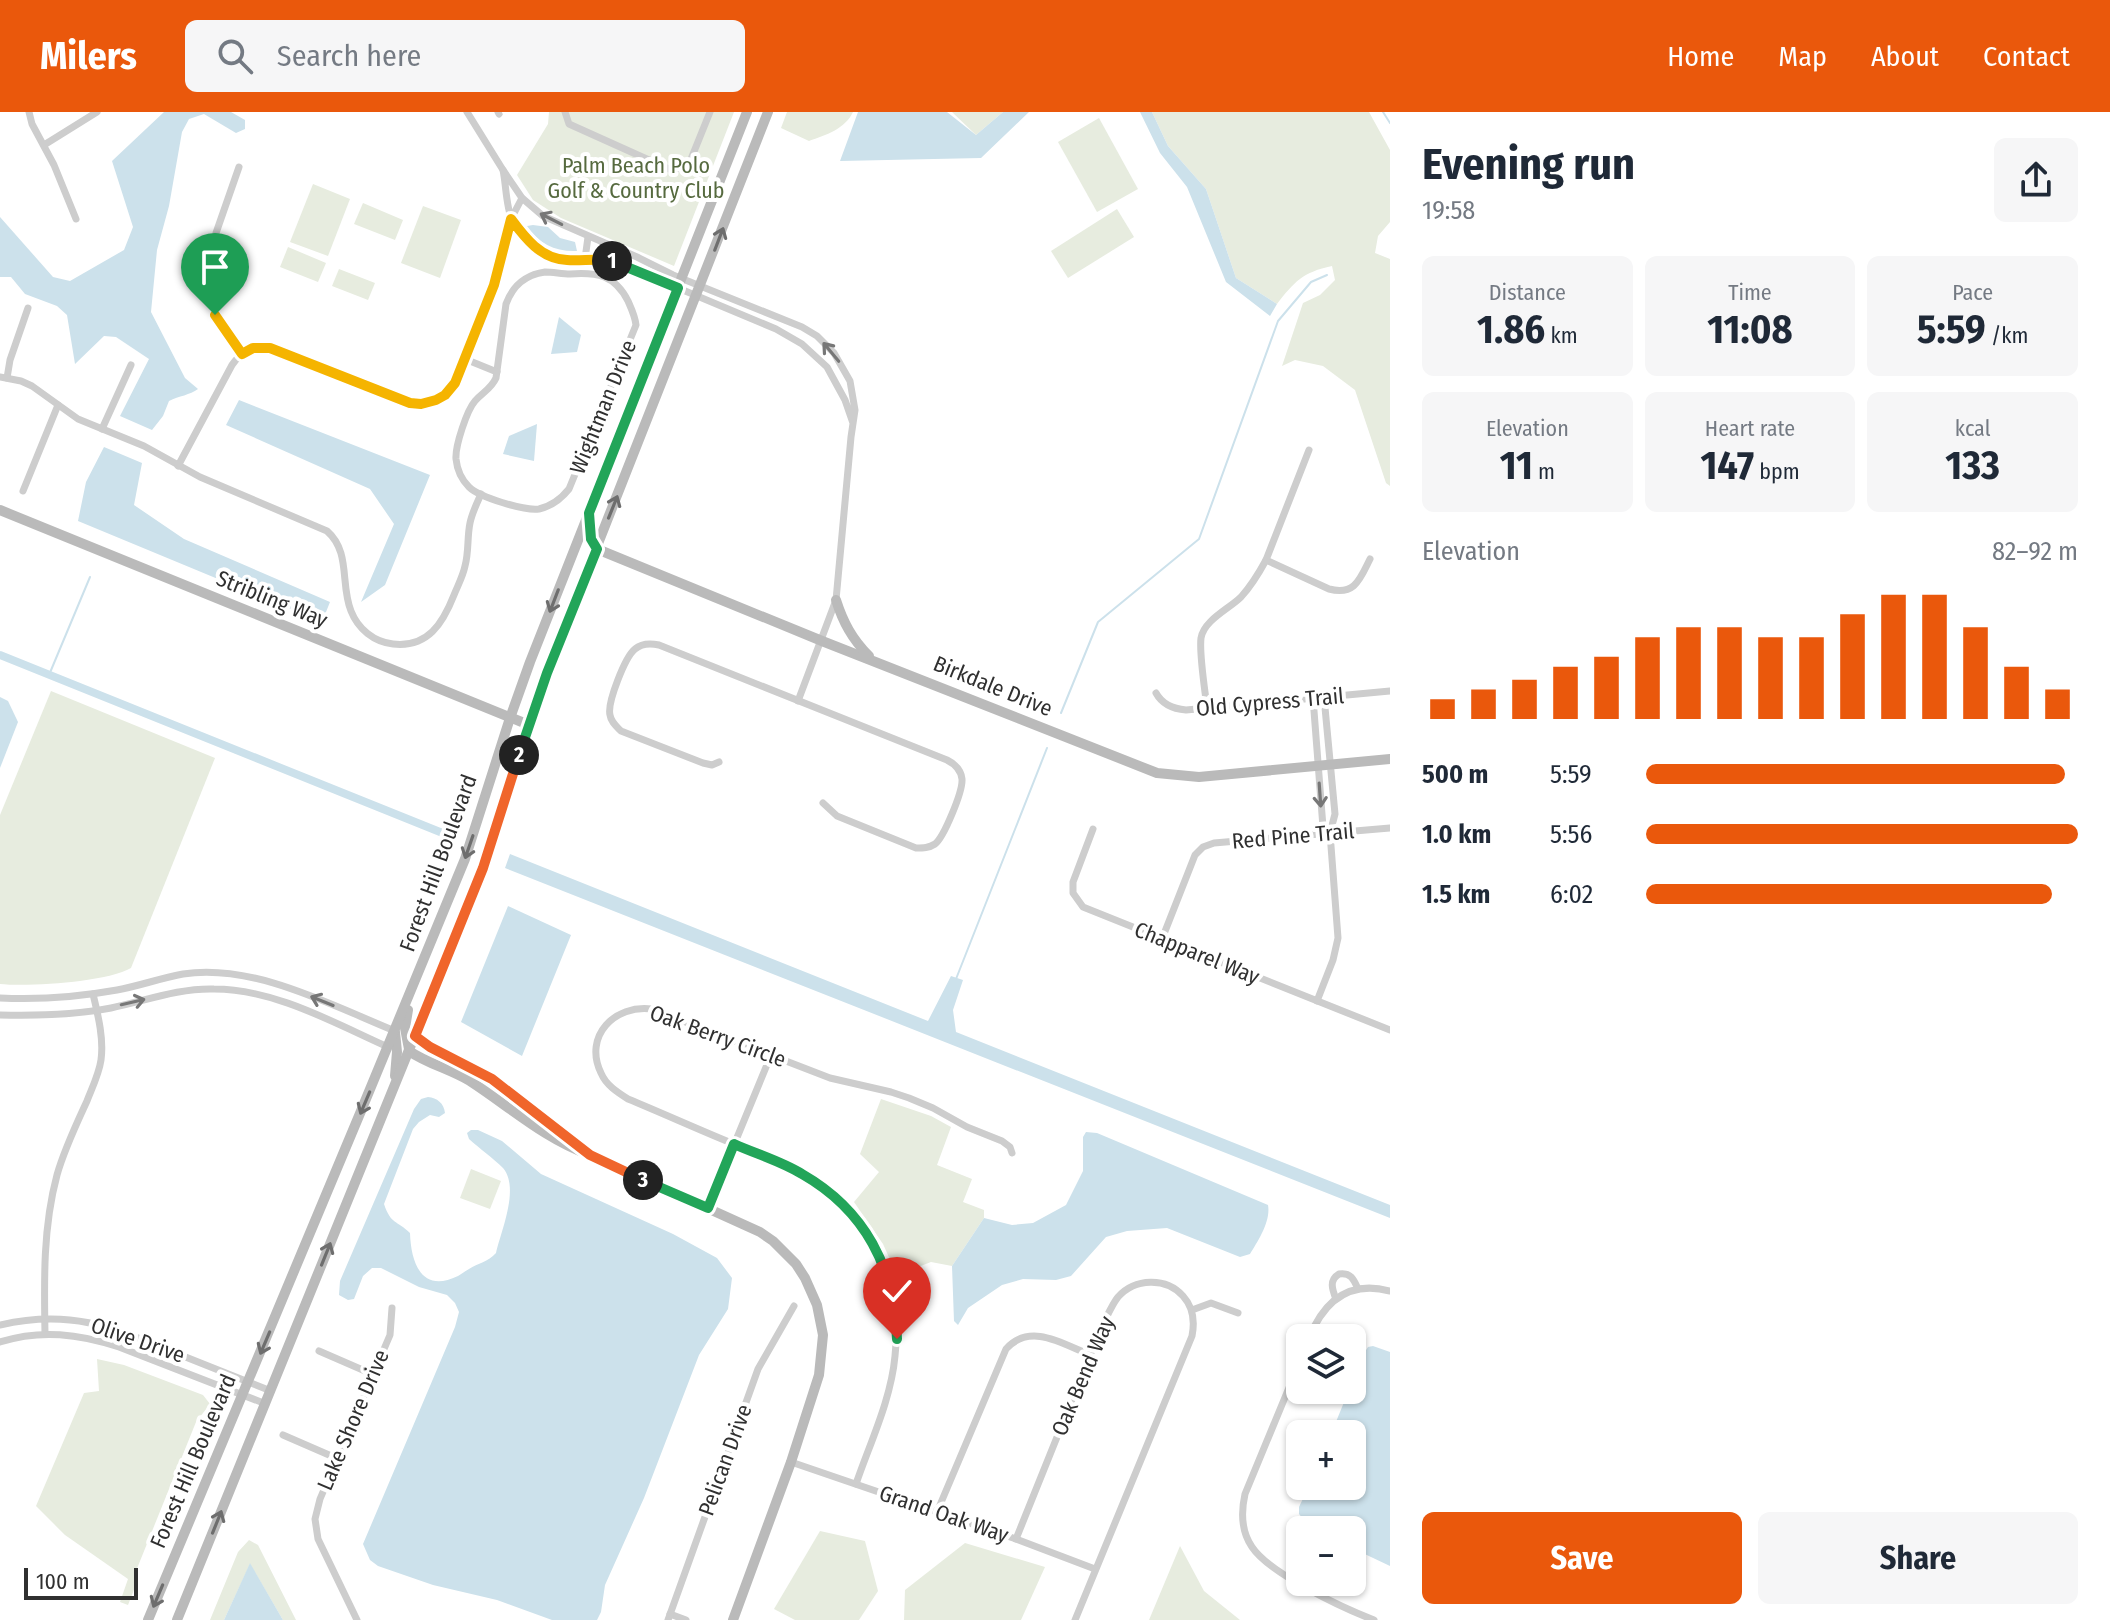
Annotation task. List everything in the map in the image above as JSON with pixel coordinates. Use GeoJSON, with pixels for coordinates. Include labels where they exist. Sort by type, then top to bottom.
{"type":"FeatureCollection","features":[{"type":"Feature","properties":{"kind":"main road","name":"Forest Hill Boulevard"},"geometry":{"type":"LineString","coordinates":[[177,1620],[483,868],[547,673],[597,549],[747,112]]}},
{"type":"Feature","properties":{"kind":"main road","name":"Forest Hill Boulevard"},"geometry":{"type":"LineString","coordinates":[[148,1620],[465,859],[510,718],[589,513],[768,112]]}},
{"type":"Feature","properties":{"kind":"main road","name":"Stribling Way"},"geometry":{"type":"LineString","coordinates":[[0,510],[529,725]]}},
{"type":"Feature","properties":{"kind":"main road"},"geometry":{"type":"LineString","coordinates":[[589,513],[591,539],[597,549]]}},
{"type":"Feature","properties":{"kind":"main road","name":"Birkdale Drive"},"geometry":{"type":"LineString","coordinates":[[597,549],[1157,773],[1199,777],[1390,759]]}},
{"type":"Feature","properties":{"kind":"main road"},"geometry":{"type":"LineString","coordinates":[[836,600],[853,639],[873,660]]}},
{"type":"Feature","properties":{"kind":"main road"},"geometry":{"type":"LineString","coordinates":[[412,989],[405,1028],[409,1051],[460,1076],[566,1147],[745,1224],[773,1241],[805,1278],[817,1305],[823,1335],[821,1365],[791,1462],[733,1620]]}},
{"type":"Feature","properties":{"kind":"main road"},"geometry":{"type":"LineString","coordinates":[[394,1086],[395,1031]]}},
{"type":"Feature","properties":{"kind":"main road"},"geometry":{"type":"LineString","coordinates":[[415,1036],[492,1079],[590,1155]]}},
{"type":"Feature","properties":{"kind":"street"},"geometry":{"type":"LineString","coordinates":[[29,112],[76,219]]}},
{"type":"Feature","properties":{"kind":"street"},"geometry":{"type":"LineString","coordinates":[[44,145],[97,112]]}},
{"type":"Feature","properties":{"kind":"street"},"geometry":{"type":"LineString","coordinates":[[467,112],[522,198],[543,216],[607,243],[802,344],[827,367],[845,400],[853,423]]}},
{"type":"Feature","properties":{"kind":"street"},"geometry":{"type":"LineString","coordinates":[[565,112],[569,124],[669,169],[689,164],[710,112]]}},
{"type":"Feature","properties":{"kind":"street"},"geometry":{"type":"LineString","coordinates":[[239,167],[216,233],[210,270],[215,315],[242,354]]}},
{"type":"Feature","properties":{"kind":"street"},"geometry":{"type":"LineString","coordinates":[[503,170],[511,219],[527,241],[545,253],[564,260],[603,259],[789,321],[817,336],[834,353],[850,381],[855,410],[836,600],[798,701]]}},
{"type":"Feature","properties":{"kind":"street"},"geometry":{"type":"LineString","coordinates":[[178,466],[232,365],[253,348],[270,348],[410,403],[436,400],[449,391],[494,285],[511,219],[522,198]]}},
{"type":"Feature","properties":{"kind":"street"},"geometry":{"type":"LineString","coordinates":[[585,259],[588,237]]}},
{"type":"Feature","properties":{"kind":"street"},"geometry":{"type":"LineString","coordinates":[[603,259],[607,243]]}},
{"type":"Feature","properties":{"kind":"street","name":"Wightman Drive"},"geometry":{"type":"LineString","coordinates":[[545,272],[585,272],[607,278],[624,293],[635,314],[635,331],[569,489],[553,504],[536,509],[519,508],[481,494],[469,487],[460,474],[456,453],[470,408],[491,387],[497,372],[506,304],[513,289],[525,278],[545,272]]}},
{"type":"Feature","properties":{"kind":"street"},"geometry":{"type":"LineString","coordinates":[[28,308],[3,378],[32,386],[73,416],[327,531],[335,538],[342,553],[348,604],[355,620],[375,639],[405,644],[432,633],[444,619],[465,568],[470,524],[481,494]]}},
{"type":"Feature","properties":{"kind":"street"},"geometry":{"type":"LineString","coordinates":[[465,359],[497,372]]}},
{"type":"Feature","properties":{"kind":"street"},"geometry":{"type":"LineString","coordinates":[[102,429],[131,365]]}},
{"type":"Feature","properties":{"kind":"street"},"geometry":{"type":"LineString","coordinates":[[23,491],[58,405]]}},
{"type":"Feature","properties":{"kind":"street"},"geometry":{"type":"LineString","coordinates":[[1207,708],[1201,644],[1203,632],[1246,591],[1266,560],[1309,450]]}},
{"type":"Feature","properties":{"kind":"street"},"geometry":{"type":"LineString","coordinates":[[1266,560],[1340,592],[1356,585],[1370,559]]}},
{"type":"Feature","properties":{"kind":"street"},"geometry":{"type":"LineString","coordinates":[[719,762],[712,765],[703,763],[621,731],[613,723],[609,712],[611,701],[629,655],[637,647],[648,643],[659,645],[947,760],[956,766],[961,776],[962,787],[944,833],[927,848],[916,848],[837,816],[823,803]]}},
{"type":"Feature","properties":{"kind":"street","name":"Old Cypress Trail"},"geometry":{"type":"LineString","coordinates":[[1156,693],[1163,702],[1186,710],[1390,691]]}},
{"type":"Feature","properties":{"kind":"street"},"geometry":{"type":"LineString","coordinates":[[1324,697],[1323,827],[1330,833]]}},
{"type":"Feature","properties":{"kind":"street"},"geometry":{"type":"LineString","coordinates":[[1313,698],[1335,814],[1330,833],[1338,938],[1317,1001]]}},
{"type":"Feature","properties":{"kind":"street","name":"Red Pine Trail"},"geometry":{"type":"LineString","coordinates":[[1162,939],[1195,855],[1203,847],[1214,843],[1390,828]]}},
{"type":"Feature","properties":{"kind":"street","name":"Chapparel Way"},"geometry":{"type":"LineString","coordinates":[[1093,829],[1073,882],[1075,898],[1087,909],[1390,1030]]}},
{"type":"Feature","properties":{"kind":"street"},"geometry":{"type":"LineString","coordinates":[[0,998],[61,998],[93,994],[184,974],[239,975],[265,980],[395,1031]]}},
{"type":"Feature","properties":{"kind":"street"},"geometry":{"type":"LineString","coordinates":[[166,978],[169,994]]}},
{"type":"Feature","properties":{"kind":"street"},"geometry":{"type":"LineString","coordinates":[[0,1015],[51,1015],[97,1010],[169,994],[218,989],[265,996],[388,1047]]}},
{"type":"Feature","properties":{"kind":"street"},"geometry":{"type":"LineString","coordinates":[[45,1334],[45,1258],[52,1200],[64,1155],[92,1090],[101,1059],[101,1033],[93,994]]}},
{"type":"Feature","properties":{"kind":"street","name":"Oak Berry Circle"},"geometry":{"type":"LineString","coordinates":[[856,1484],[887,1394],[897,1339],[894,1303],[877,1250],[861,1226],[834,1197],[800,1172],[628,1099],[612,1088],[597,1064],[596,1046],[603,1028],[616,1015],[634,1008],[652,1009],[830,1078],[891,1092],[921,1103],[1007,1143],[1012,1153]]}},
{"type":"Feature","properties":{"kind":"street"},"geometry":{"type":"LineString","coordinates":[[708,1208],[771,1055]]}},
{"type":"Feature","properties":{"kind":"street"},"geometry":{"type":"LineString","coordinates":[[1336,1299],[1332,1284],[1339,1274],[1352,1277],[1358,1289]]}},
{"type":"Feature","properties":{"kind":"street","name":"Oak Bend Way"},"geometry":{"type":"LineString","coordinates":[[1016,1539],[1114,1302],[1132,1286],[1150,1282],[1168,1286],[1183,1296],[1192,1310]]}},
{"type":"Feature","properties":{"kind":"street"},"geometry":{"type":"LineString","coordinates":[[1316,1324],[1321,1313],[1336,1299],[1358,1289],[1390,1291]]}},
{"type":"Feature","properties":{"kind":"street"},"geometry":{"type":"LineString","coordinates":[[1075,1620],[1192,1336],[1192,1310],[1211,1303],[1238,1313]]}},
{"type":"Feature","properties":{"kind":"street","name":"Pelican Drive"},"geometry":{"type":"LineString","coordinates":[[669,1617],[758,1369],[794,1306]]}},
{"type":"Feature","properties":{"kind":"street","name":"Lake Shore Drive"},"geometry":{"type":"LineString","coordinates":[[357,1620],[318,1539],[317,1507],[390,1335],[392,1308]]}},
{"type":"Feature","properties":{"kind":"street","name":"Olive Drive"},"geometry":{"type":"LineString","coordinates":[[0,1325],[45,1318],[73,1319],[117,1329],[271,1391]]}},
{"type":"Feature","properties":{"kind":"street","name":"Olive Drive"},"geometry":{"type":"LineString","coordinates":[[0,1342],[45,1334],[78,1335],[266,1404]]}},
{"type":"Feature","properties":{"kind":"street"},"geometry":{"type":"LineString","coordinates":[[937,1512],[1011,1343],[1025,1335],[1040,1335],[1090,1355]]}},
{"type":"Feature","properties":{"kind":"street"},"geometry":{"type":"LineString","coordinates":[[319,1351],[372,1374]]}},
{"type":"Feature","properties":{"kind":"street"},"geometry":{"type":"LineString","coordinates":[[1286,1395],[1245,1494],[1242,1514],[1246,1537],[1268,1563],[1317,1594],[1374,1620]]}},
{"type":"Feature","properties":{"kind":"street"},"geometry":{"type":"LineString","coordinates":[[283,1435],[336,1458]]}},
{"type":"Feature","properties":{"kind":"street","name":"Grand Oak Way"},"geometry":{"type":"LineString","coordinates":[[791,1462],[1095,1569]]}},
{"type":"Feature","properties":{"kind":"street"},"geometry":{"type":"LineString","coordinates":[[669,1617],[686,1620]]}},
{"type":"Feature","properties":{"kind":"green space","name":"Palm Beach Polo Golf & Country Club"},"geometry":{"type":"Polygon","coordinates":[[[549,112],[734,112],[674,266],[561,218],[533,200],[517,175],[548,124],[549,112]]]}},
{"type":"Feature","properties":{"kind":"green space"},"geometry":{"type":"Polygon","coordinates":[[[787,112],[853,112],[840,127],[809,141],[781,128],[787,112]]]}},
{"type":"Feature","properties":{"kind":"green space"},"geometry":{"type":"Polygon","coordinates":[[[952,112],[1003,112],[976,135],[952,112]]]}},
{"type":"Feature","properties":{"kind":"green space"},"geometry":{"type":"Polygon","coordinates":[[[1152,112],[1369,112],[1390,150],[1390,222],[1378,236],[1375,253],[1390,259],[1390,486],[1386,483],[1355,390],[1323,366],[1295,360],[1282,366],[1303,303],[1320,295],[1335,280],[1332,266],[1300,279],[1277,304],[1236,278],[1206,189],[1168,146],[1152,112]]]}},
{"type":"Feature","properties":{"kind":"green space"},"geometry":{"type":"Polygon","coordinates":[[[1099,118],[1138,189],[1097,212],[1058,142],[1099,118]]]}},
{"type":"Feature","properties":{"kind":"green space"},"geometry":{"type":"Polygon","coordinates":[[[313,184],[350,199],[328,256],[290,242],[313,184]]]}},
{"type":"Feature","properties":{"kind":"green space"},"geometry":{"type":"Polygon","coordinates":[[[363,203],[403,220],[395,240],[354,224],[363,203]]]}},
{"type":"Feature","properties":{"kind":"green space"},"geometry":{"type":"Polygon","coordinates":[[[423,206],[461,220],[440,278],[401,263],[423,206]]]}},
{"type":"Feature","properties":{"kind":"green space"},"geometry":{"type":"Polygon","coordinates":[[[1117,209],[1134,237],[1068,278],[1051,251],[1117,209]]]}},
{"type":"Feature","properties":{"kind":"green space"},"geometry":{"type":"Polygon","coordinates":[[[288,247],[326,263],[318,282],[280,267],[288,247]]]}},
{"type":"Feature","properties":{"kind":"green space"},"geometry":{"type":"Polygon","coordinates":[[[339,269],[375,283],[368,300],[332,286],[339,269]]]}},
{"type":"Feature","properties":{"kind":"green space"},"geometry":{"type":"Polygon","coordinates":[[[51,691],[215,758],[131,968],[104,977],[67,982],[0,984],[0,815],[51,691]]]}},
{"type":"Feature","properties":{"kind":"green space"},"geometry":{"type":"Polygon","coordinates":[[[881,1099],[931,1116],[951,1127],[937,1165],[972,1179],[963,1202],[984,1210],[984,1218],[952,1266],[931,1262],[897,1275],[883,1244],[854,1202],[879,1172],[860,1154],[881,1099]]]}},
{"type":"Feature","properties":{"kind":"green space"},"geometry":{"type":"Polygon","coordinates":[[[471,1169],[501,1181],[490,1209],[460,1198],[471,1169]]]}},
{"type":"Feature","properties":{"kind":"green space"},"geometry":{"type":"Polygon","coordinates":[[[97,1359],[124,1365],[203,1395],[210,1404],[196,1422],[134,1576],[137,1582],[128,1605],[120,1602],[128,1579],[65,1535],[36,1506],[84,1393],[99,1391],[97,1359]]]}},
{"type":"Feature","properties":{"kind":"green space"},"geometry":{"type":"Polygon","coordinates":[[[820,1531],[865,1541],[878,1591],[859,1620],[795,1620],[774,1609],[820,1531]]]}},
{"type":"Feature","properties":{"kind":"green space"},"geometry":{"type":"Polygon","coordinates":[[[249,1540],[258,1545],[296,1620],[283,1620],[250,1564],[224,1620],[210,1620],[238,1552],[249,1540]]]}},
{"type":"Feature","properties":{"kind":"green space"},"geometry":{"type":"Polygon","coordinates":[[[965,1543],[1045,1567],[1021,1620],[904,1620],[905,1590],[965,1543]]]}},
{"type":"Feature","properties":{"kind":"green space"},"geometry":{"type":"Polygon","coordinates":[[[1180,1546],[1204,1591],[1240,1620],[1149,1620],[1180,1546]]]}},
{"type":"Feature","properties":{"kind":"water"},"geometry":{"type":"Polygon","coordinates":[[[164,112],[231,112],[245,120],[245,129],[236,133],[204,114],[189,119],[182,132],[169,206],[157,250],[151,312],[185,378],[198,389],[169,401],[163,416],[152,430],[120,416],[149,359],[116,337],[104,336],[75,364],[67,315],[57,306],[25,294],[11,277],[0,277],[0,217],[53,277],[70,281],[124,250],[133,227],[112,161],[164,112]]]}},
{"type":"Feature","properties":{"kind":"water"},"geometry":{"type":"Polygon","coordinates":[[[858,112],[947,112],[976,135],[1003,112],[1029,112],[981,158],[840,161],[858,112]]]}},
{"type":"Feature","properties":{"kind":"water"},"geometry":{"type":"Polygon","coordinates":[[[1140,112],[1152,112],[1168,146],[1206,189],[1236,278],[1277,304],[1270,316],[1226,282],[1187,187],[1160,153],[1140,112]]]}},
{"type":"Feature","properties":{"kind":"water"},"geometry":{"type":"Polygon","coordinates":[[[527,226],[548,227],[560,238],[575,242],[577,251],[562,250],[543,242],[527,226]]]}},
{"type":"Feature","properties":{"kind":"water"},"geometry":{"type":"Polygon","coordinates":[[[559,317],[581,335],[577,352],[551,354],[559,317]]]}},
{"type":"Feature","properties":{"kind":"water"},"geometry":{"type":"Polygon","coordinates":[[[239,400],[430,475],[385,585],[361,602],[394,524],[370,489],[226,425],[239,400]]]}},
{"type":"Feature","properties":{"kind":"water"},"geometry":{"type":"Polygon","coordinates":[[[537,424],[534,461],[503,454],[509,436],[537,424]]]}},
{"type":"Feature","properties":{"kind":"water"},"geometry":{"type":"Polygon","coordinates":[[[104,447],[142,463],[134,505],[184,539],[330,602],[322,622],[78,521],[86,482],[104,447]]]}},
{"type":"Feature","properties":{"kind":"water"},"geometry":{"type":"Polygon","coordinates":[[[0,697],[8,701],[18,722],[0,768],[0,697]]]}},
{"type":"Feature","properties":{"kind":"water"},"geometry":{"type":"Polygon","coordinates":[[[510,854],[928,1021],[951,976],[963,980],[953,1010],[956,1032],[1390,1205],[1390,1218],[505,868],[510,854]]]}},
{"type":"Feature","properties":{"kind":"water"},"geometry":{"type":"Polygon","coordinates":[[[508,906],[571,935],[522,1056],[461,1022],[508,906]]]}},
{"type":"Feature","properties":{"kind":"water"},"geometry":{"type":"Polygon","coordinates":[[[428,1097],[440,1102],[445,1113],[439,1117],[430,1115],[413,1129],[384,1204],[392,1219],[410,1233],[416,1264],[427,1278],[445,1281],[496,1253],[508,1210],[510,1187],[503,1168],[469,1139],[467,1133],[478,1130],[502,1141],[541,1174],[673,1234],[717,1258],[732,1278],[728,1309],[699,1355],[644,1498],[605,1585],[597,1620],[552,1620],[497,1600],[433,1585],[378,1566],[370,1560],[363,1544],[459,1312],[447,1295],[419,1287],[381,1268],[372,1268],[363,1276],[354,1299],[348,1300],[339,1295],[340,1281],[414,1109],[421,1099],[428,1097]]]}},
{"type":"Feature","properties":{"kind":"water"},"geometry":{"type":"Polygon","coordinates":[[[1086,1132],[1097,1133],[1268,1205],[1266,1224],[1250,1254],[1240,1257],[1167,1228],[1127,1231],[1106,1237],[1071,1276],[1056,1280],[1023,1279],[1002,1285],[968,1308],[958,1325],[954,1321],[952,1266],[984,1218],[1012,1225],[1033,1223],[1066,1205],[1083,1171],[1083,1137],[1086,1132]]]}},
{"type":"Feature","properties":{"kind":"water"},"geometry":{"type":"Polygon","coordinates":[[[1368,1347],[1390,1352],[1390,1566],[1366,1555],[1366,1516],[1299,1514],[1302,1500],[1366,1500],[1366,1420],[1337,1420],[1343,1404],[1366,1404],[1368,1347]]]}},
{"type":"Feature","properties":{"kind":"water"},"geometry":{"type":"Polygon","coordinates":[[[250,1563],[283,1620],[224,1620],[250,1563]]]}},
{"type":"Feature","properties":{"kind":"waterway"},"geometry":{"type":"LineString","coordinates":[[1383,112],[1390,123]]}},
{"type":"Feature","properties":{"kind":"waterway"},"geometry":{"type":"LineString","coordinates":[[1061,713],[1098,622],[1199,539],[1278,321],[1311,282],[1327,275]]}},
{"type":"Feature","properties":{"kind":"waterway"},"geometry":{"type":"LineString","coordinates":[[49,675],[90,577]]}},
{"type":"Feature","properties":{"kind":"waterway"},"geometry":{"type":"LineString","coordinates":[[0,655],[450,836]]}},
{"type":"Feature","properties":{"kind":"waterway"},"geometry":{"type":"LineString","coordinates":[[956,979],[1047,748]]}},
{"type":"Feature","properties":{"kind":"route"},"geometry":{"type":"LineString","coordinates":[[215,315],[242,354],[253,348],[270,348],[410,403],[421,404],[441,398],[455,383],[494,285],[511,219],[527,241],[545,253],[564,260],[603,259],[616,262],[678,288],[589,513],[591,539],[597,549],[547,673],[483,868],[415,1036],[492,1079],[590,1155],[708,1208],[734,1144],[800,1172],[847,1209],[877,1250],[891,1287],[897,1339]]}}]}
